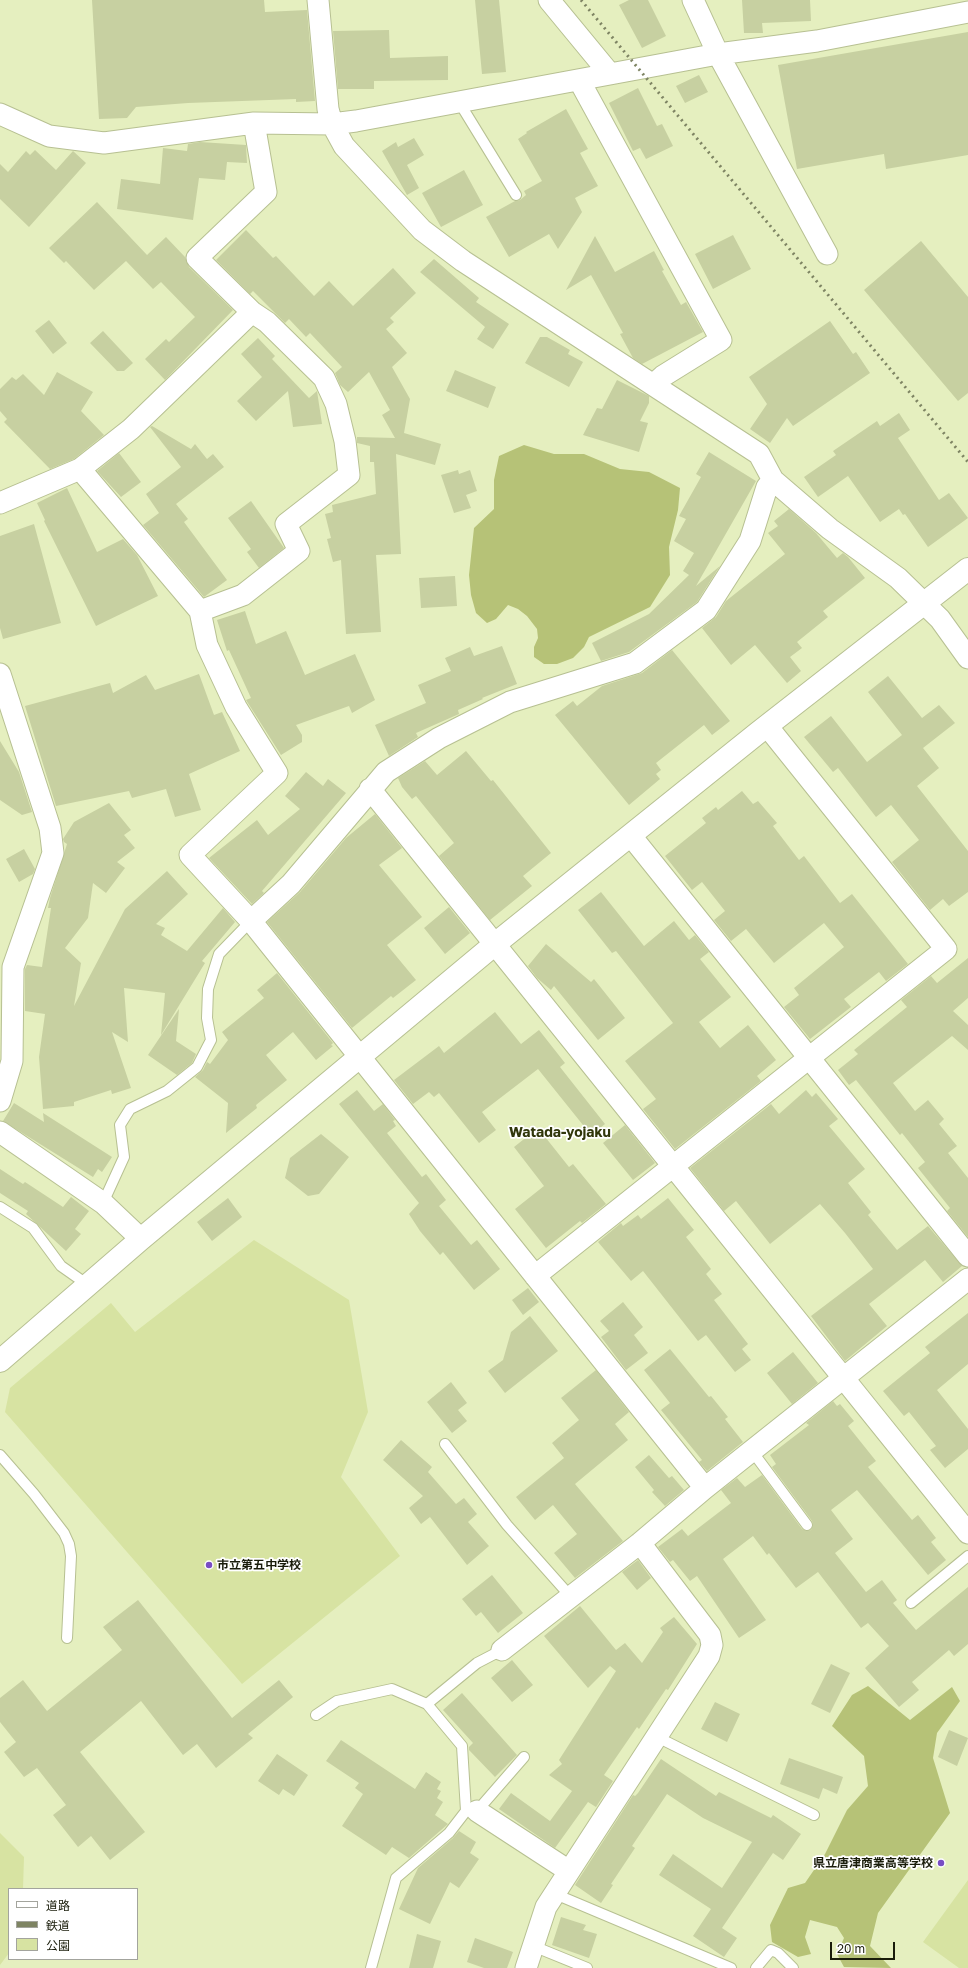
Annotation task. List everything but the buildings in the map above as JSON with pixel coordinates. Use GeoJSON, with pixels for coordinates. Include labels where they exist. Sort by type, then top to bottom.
{"type":"FeatureCollection","features":[{"type":"Feature","properties":{"kind":"street"},"geometry":{"type":"LineString","coordinates":[[318,0],[328,109],[332,124],[344,146],[422,230],[463,261],[759,454],[773,480],[830,530],[898,578],[940,618],[968,658]]}},
{"type":"Feature","properties":{"kind":"street"},"geometry":{"type":"LineString","coordinates":[[549,0],[610,74]]}},
{"type":"Feature","properties":{"kind":"street"},"geometry":{"type":"LineString","coordinates":[[693,0],[718,54],[827,254]]}},
{"type":"Feature","properties":{"kind":"street"},"geometry":{"type":"LineString","coordinates":[[0,114],[49,136],[104,143],[254,123],[332,124],[718,54],[817,41],[968,12]]}},
{"type":"Feature","properties":{"kind":"street"},"geometry":{"type":"LineString","coordinates":[[579,80],[721,340],[663,376],[653,385]]}},
{"type":"Feature","properties":{"kind":"street"},"geometry":{"type":"LineString","coordinates":[[200,611],[243,595],[299,551],[286,524],[349,475],[346,441],[336,404],[324,378],[267,322],[252,312],[197,258],[266,192],[254,123]]}},
{"type":"Feature","properties":{"kind":"street"},"geometry":{"type":"LineString","coordinates":[[0,503],[80,469],[131,429],[252,312]]}},
{"type":"Feature","properties":{"kind":"street"},"geometry":{"type":"LineString","coordinates":[[80,469],[200,611],[207,645],[236,708],[277,773],[190,855],[251,921],[705,1488]]}},
{"type":"Feature","properties":{"kind":"street"},"geometry":{"type":"LineString","coordinates":[[251,921],[291,884],[370,789],[386,772],[439,738],[510,702],[634,663],[706,610],[750,541],[767,487],[773,480]]}},
{"type":"Feature","properties":{"kind":"street"},"geometry":{"type":"LineString","coordinates":[[0,1361],[141,1239],[495,944],[767,726],[968,568]]}},
{"type":"Feature","properties":{"kind":"street"},"geometry":{"type":"LineString","coordinates":[[0,674],[50,828],[53,853],[13,967],[12,1061],[0,1101]]}},
{"type":"Feature","properties":{"kind":"street"},"geometry":{"type":"LineString","coordinates":[[535,1276],[810,1059],[946,949],[767,726]]}},
{"type":"Feature","properties":{"kind":"street"},"geometry":{"type":"LineString","coordinates":[[370,789],[968,1533]]}},
{"type":"Feature","properties":{"kind":"street"},"geometry":{"type":"LineString","coordinates":[[631,836],[968,1256]]}},
{"type":"Feature","properties":{"kind":"street"},"geometry":{"type":"LineString","coordinates":[[0,1132],[103,1203],[141,1239]]}},
{"type":"Feature","properties":{"kind":"street"},"geometry":{"type":"LineString","coordinates":[[502,1650],[640,1543],[705,1488],[968,1279]]}},
{"type":"Feature","properties":{"kind":"street"},"geometry":{"type":"LineString","coordinates":[[526,1968],[546,1907],[709,1656],[712,1645],[710,1635],[640,1543]]}},
{"type":"Feature","properties":{"kind":"street"},"geometry":{"type":"LineString","coordinates":[[471,1811],[569,1871]]}},
{"type":"Feature","properties":{"kind":"lane"},"geometry":{"type":"LineString","coordinates":[[459,102],[516,195]]}},
{"type":"Feature","properties":{"kind":"lane"},"geometry":{"type":"LineString","coordinates":[[103,1203],[124,1157],[120,1124],[130,1110],[167,1091],[197,1066],[211,1040],[207,1018],[208,989],[220,954],[251,921]]}},
{"type":"Feature","properties":{"kind":"lane"},"geometry":{"type":"LineString","coordinates":[[0,1207],[33,1228],[61,1266],[88,1285]]}},
{"type":"Feature","properties":{"kind":"lane"},"geometry":{"type":"LineString","coordinates":[[445,1444],[507,1525],[571,1597]]}},
{"type":"Feature","properties":{"kind":"lane"},"geometry":{"type":"LineString","coordinates":[[752,1451],[807,1525]]}},
{"type":"Feature","properties":{"kind":"lane"},"geometry":{"type":"LineString","coordinates":[[0,1455],[34,1494],[64,1533],[69,1544],[70,1576],[67,1638]]}},
{"type":"Feature","properties":{"kind":"lane"},"geometry":{"type":"LineString","coordinates":[[911,1602],[968,1556]]}},
{"type":"Feature","properties":{"kind":"lane"},"geometry":{"type":"LineString","coordinates":[[427,1704],[477,1663],[502,1650]]}},
{"type":"Feature","properties":{"kind":"lane"},"geometry":{"type":"LineString","coordinates":[[316,1715],[337,1701],[392,1689],[427,1704],[462,1746],[471,1811]]}},
{"type":"Feature","properties":{"kind":"lane"},"geometry":{"type":"LineString","coordinates":[[657,1737],[814,1815]]}},
{"type":"Feature","properties":{"kind":"lane"},"geometry":{"type":"LineString","coordinates":[[371,1968],[396,1878],[450,1832],[524,1757]]}},
{"type":"Feature","properties":{"kind":"lane"},"geometry":{"type":"LineString","coordinates":[[555,1894],[731,1968]]}},
{"type":"Feature","properties":{"kind":"lane"},"geometry":{"type":"LineString","coordinates":[[533,1946],[587,1968]]}},
{"type":"Feature","properties":{"kind":"lane"},"geometry":{"type":"LineString","coordinates":[[756,1968],[771,1950],[778,1953],[793,1968]]}},
{"type":"Feature","properties":{"kind":"green space"},"geometry":{"type":"Polygon","coordinates":[[[524,445],[554,454],[584,454],[620,469],[649,472],[680,488],[678,510],[669,547],[670,575],[650,607],[589,637],[584,647],[573,658],[557,664],[544,664],[534,657],[534,647],[538,638],[537,629],[527,616],[518,609],[508,605],[496,619],[487,623],[476,613],[471,595],[469,575],[474,528],[494,509],[494,480],[499,456],[524,445]]]}},
{"type":"Feature","properties":{"kind":"green space"},"geometry":{"type":"Polygon","coordinates":[[[254,1240],[349,1300],[368,1412],[341,1477],[400,1556],[242,1684],[5,1412],[10,1388],[111,1303],[135,1332],[254,1240]]]}},
{"type":"Feature","properties":{"kind":"green space"},"geometry":{"type":"Polygon","coordinates":[[[868,1686],[910,1720],[952,1687],[960,1701],[937,1733],[933,1758],[950,1813],[878,1913],[870,1946],[891,1968],[844,1967],[837,1954],[844,1938],[837,1927],[810,1920],[805,1937],[811,1954],[798,1957],[772,1942],[770,1925],[788,1888],[805,1883],[825,1854],[847,1810],[868,1786],[864,1756],[832,1726],[852,1695],[868,1686]]]}},
{"type":"Feature","properties":{"kind":"green space"},"geometry":{"type":"Polygon","coordinates":[[[0,1833],[24,1857],[23,1888],[8,1888],[8,1954],[0,1965],[0,1833]]]}},
{"type":"Feature","properties":{"kind":"green space"},"geometry":{"type":"Polygon","coordinates":[[[968,1880],[968,1968],[959,1968],[923,1942],[968,1880]]]}},
{"type":"Feature","properties":{"kind":"railway"},"geometry":{"type":"LineString","coordinates":[[581,0],[968,462]]}},
{"type":"Feature","properties":{"kind":"place","name":"市立第五中学校"},"geometry":{"type":"Point","coordinates":[209,1565]}},
{"type":"Feature","properties":{"kind":"place","name":"県立唐津商業高等学校"},"geometry":{"type":"Point","coordinates":[941,1863]}},
{"type":"Feature","properties":{"kind":"district","name":"Watada-yojaku"},"geometry":{"type":"Point","coordinates":[560,1133]}}]}
